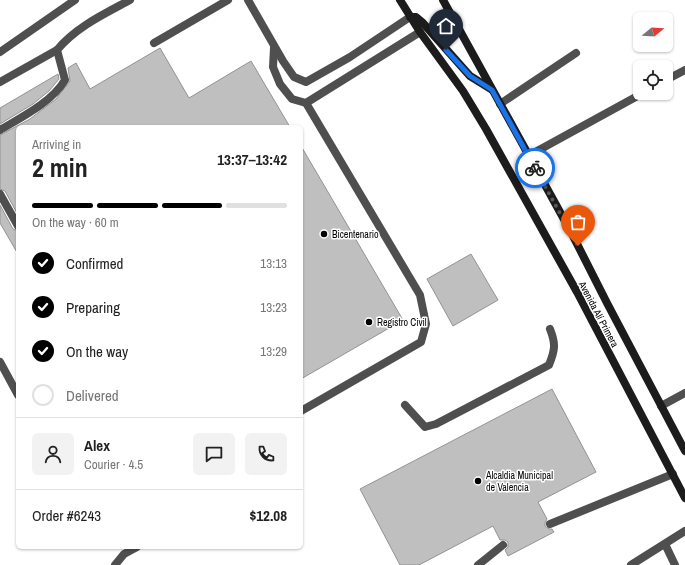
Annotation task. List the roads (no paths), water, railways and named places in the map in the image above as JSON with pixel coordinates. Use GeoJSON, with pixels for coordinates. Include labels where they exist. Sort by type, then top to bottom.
{"type":"FeatureCollection","features":[{"type":"Feature","properties":{"kind":"main road","name":"Avenida Alí Primera"},"geometry":{"type":"LineString","coordinates":[[400,0],[420,32],[463,91],[486,129],[577,292],[685,498]]}},
{"type":"Feature","properties":{"kind":"main road","name":"Avenida Alí Primera"},"geometry":{"type":"LineString","coordinates":[[443,0],[571,232],[685,451]]}},
{"type":"Feature","properties":{"kind":"main road"},"geometry":{"type":"LineString","coordinates":[[410,17],[416,17],[422,22],[470,76],[492,90]]}},
{"type":"Feature","properties":{"kind":"lane"},"geometry":{"type":"LineString","coordinates":[[0,52],[75,0]]}},
{"type":"Feature","properties":{"kind":"lane"},"geometry":{"type":"LineString","coordinates":[[0,82],[58,50],[79,29],[130,0]]}},
{"type":"Feature","properties":{"kind":"lane"},"geometry":{"type":"LineString","coordinates":[[154,43],[228,0]]}},
{"type":"Feature","properties":{"kind":"lane"},"geometry":{"type":"LineString","coordinates":[[248,0],[274,46],[294,77],[306,82],[350,57],[410,17]]}},
{"type":"Feature","properties":{"kind":"lane"},"geometry":{"type":"LineString","coordinates":[[306,103],[420,32]]}},
{"type":"Feature","properties":{"kind":"lane"},"geometry":{"type":"LineString","coordinates":[[274,46],[273,67],[280,84],[292,99],[306,103],[420,295],[426,324],[421,342],[303,410]]}},
{"type":"Feature","properties":{"kind":"lane"},"geometry":{"type":"LineString","coordinates":[[0,130],[52,96],[60,88],[65,80],[58,50]]}},
{"type":"Feature","properties":{"kind":"lane"},"geometry":{"type":"LineString","coordinates":[[500,104],[576,53]]}},
{"type":"Feature","properties":{"kind":"lane"},"geometry":{"type":"LineString","coordinates":[[673,76],[685,70]]}},
{"type":"Feature","properties":{"kind":"lane"},"geometry":{"type":"LineString","coordinates":[[528,156],[633,98]]}},
{"type":"Feature","properties":{"kind":"lane"},"geometry":{"type":"LineString","coordinates":[[0,194],[16,222]]}},
{"type":"Feature","properties":{"kind":"lane"},"geometry":{"type":"LineString","coordinates":[[405,405],[425,427],[436,424],[549,366],[554,354],[555,340],[550,329]]}},
{"type":"Feature","properties":{"kind":"lane"},"geometry":{"type":"LineString","coordinates":[[0,362],[16,391]]}},
{"type":"Feature","properties":{"kind":"lane"},"geometry":{"type":"LineString","coordinates":[[661,406],[685,393]]}},
{"type":"Feature","properties":{"kind":"lane"},"geometry":{"type":"LineString","coordinates":[[550,524],[673,474]]}},
{"type":"Feature","properties":{"kind":"lane"},"geometry":{"type":"LineString","coordinates":[[631,565],[685,531]]}},
{"type":"Feature","properties":{"kind":"lane"},"geometry":{"type":"LineString","coordinates":[[665,544],[675,565]]}},
{"type":"Feature","properties":{"kind":"lane"},"geometry":{"type":"LineString","coordinates":[[478,565],[503,545]]}},
{"type":"Feature","properties":{"kind":"lane"},"geometry":{"type":"LineString","coordinates":[[115,565],[124,554],[133,549]]}},
{"type":"Feature","properties":{"kind":"place","name":"Bicentenario"},"geometry":{"type":"Point","coordinates":[324,234]}},
{"type":"Feature","properties":{"kind":"place","name":"Registro Civil"},"geometry":{"type":"Point","coordinates":[369,322]}},
{"type":"Feature","properties":{"kind":"place","name":"Alcaldia Municipal de Valencia"},"geometry":{"type":"Point","coordinates":[478,481]}}]}
